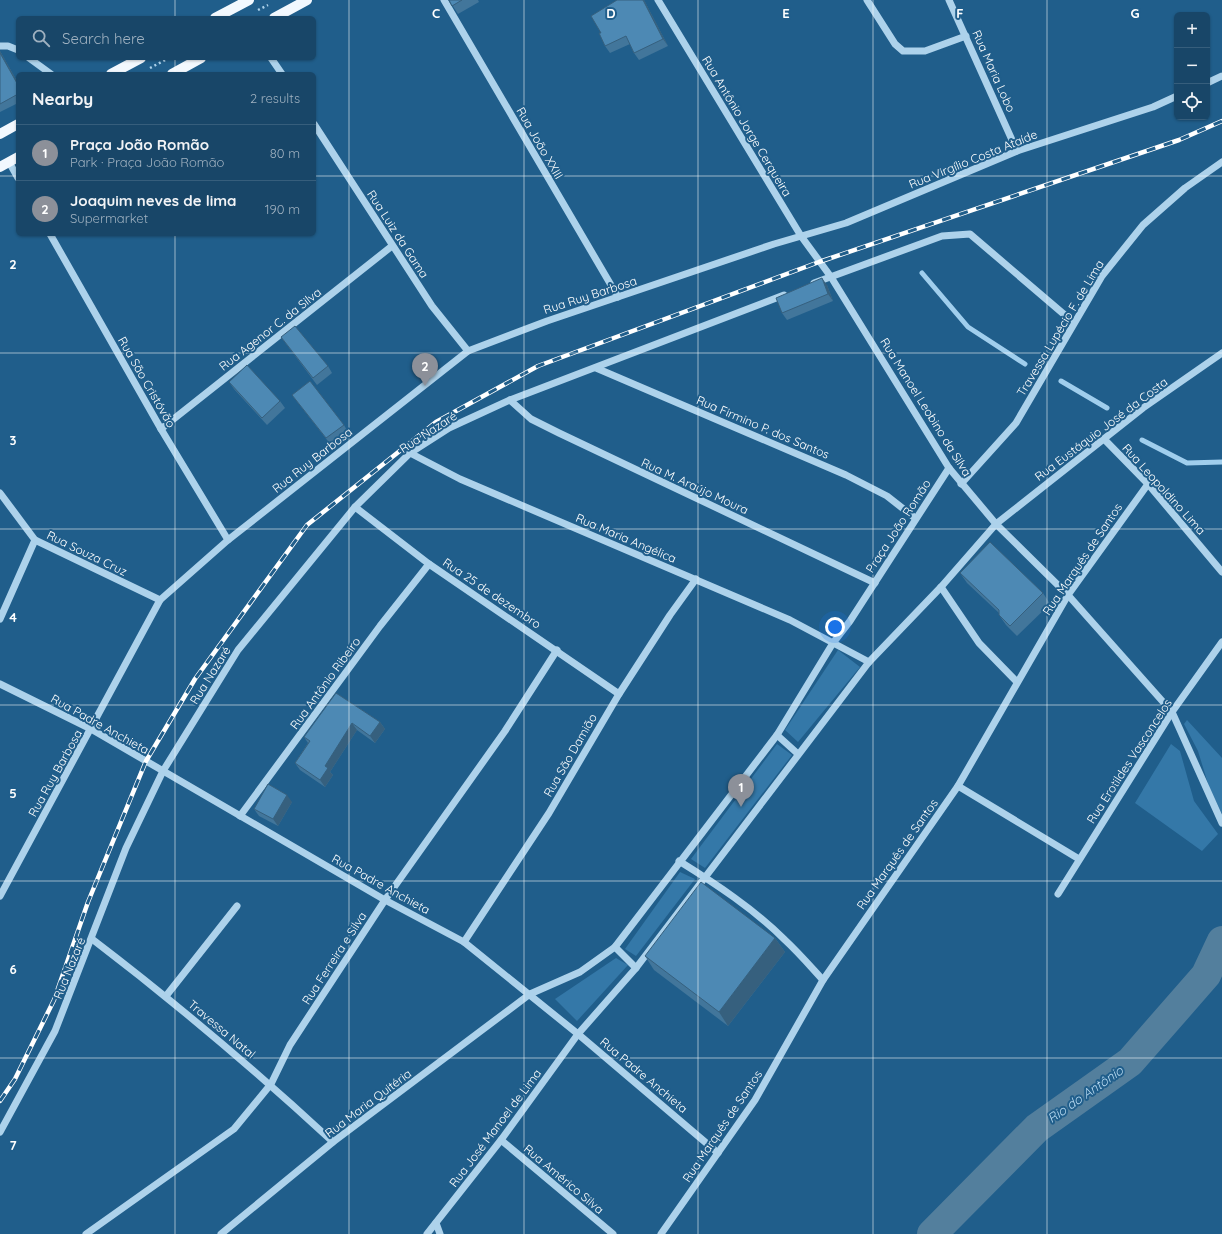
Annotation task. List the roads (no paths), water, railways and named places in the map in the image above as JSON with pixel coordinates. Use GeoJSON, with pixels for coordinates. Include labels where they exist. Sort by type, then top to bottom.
{"type":"FeatureCollection","features":[{"type":"Feature","properties":{"kind":"main road"},"geometry":{"type":"LineString","coordinates":[[219,16],[237,3],[249,0]]}},
{"type":"Feature","properties":{"kind":"main road"},"geometry":{"type":"LineString","coordinates":[[278,16],[307,0]]}},
{"type":"Feature","properties":{"kind":"main road"},"geometry":{"type":"LineString","coordinates":[[115,72],[136,60]]}},
{"type":"Feature","properties":{"kind":"main road"},"geometry":{"type":"LineString","coordinates":[[176,72],[197,60]]}},
{"type":"Feature","properties":{"kind":"main road"},"geometry":{"type":"LineString","coordinates":[[0,134],[16,125]]}},
{"type":"Feature","properties":{"kind":"street","name":"Rua João XXIII"},"geometry":{"type":"LineString","coordinates":[[444,0],[618,298]]}},
{"type":"Feature","properties":{"kind":"street","name":"Rua Antônio Jorge Cerqueira"},"geometry":{"type":"LineString","coordinates":[[658,0],[801,236],[819,262]]}},
{"type":"Feature","properties":{"kind":"street"},"geometry":{"type":"LineString","coordinates":[[867,0],[895,44],[903,51],[925,51],[966,36]]}},
{"type":"Feature","properties":{"kind":"street","name":"Rua Maria Lobo"},"geometry":{"type":"LineString","coordinates":[[949,0],[1018,151]]}},
{"type":"Feature","properties":{"kind":"street"},"geometry":{"type":"LineString","coordinates":[[0,46],[8,46],[16,49]]}},
{"type":"Feature","properties":{"kind":"street"},"geometry":{"type":"LineString","coordinates":[[32,60],[48,72]]}},
{"type":"Feature","properties":{"kind":"street"},"geometry":{"type":"LineString","coordinates":[[272,60],[281,72]]}},
{"type":"Feature","properties":{"kind":"street"},"geometry":{"type":"LineString","coordinates":[[1210,82],[1222,76]]}},
{"type":"Feature","properties":{"kind":"street","name":"Rua Virgílio Costa Ataíde"},"geometry":{"type":"LineString","coordinates":[[801,236],[846,223],[1018,151],[1153,107],[1174,97]]}},
{"type":"Feature","properties":{"kind":"street","name":"Rua Luiz da Gama"},"geometry":{"type":"LineString","coordinates":[[316,127],[432,306],[468,351]]}},
{"type":"Feature","properties":{"kind":"street"},"geometry":{"type":"LineString","coordinates":[[9,162],[16,174]]}},
{"type":"Feature","properties":{"kind":"street","name":"Travessa Lupécio F. de Lima"},"geometry":{"type":"LineString","coordinates":[[961,484],[1016,423],[1073,322],[1102,276],[1143,225],[1185,188],[1222,162]]}},
{"type":"Feature","properties":{"kind":"street"},"geometry":{"type":"LineString","coordinates":[[809,285],[942,236],[970,234],[1073,322]]}},
{"type":"Feature","properties":{"kind":"street","name":"Rua São Cristóvão"},"geometry":{"type":"LineString","coordinates":[[51,236],[161,429],[228,540]]}},
{"type":"Feature","properties":{"kind":"street","name":"Rua Ruy Barbosa"},"geometry":{"type":"LineString","coordinates":[[0,896],[160,600],[228,540],[468,351],[547,320],[618,298],[801,236]]}},
{"type":"Feature","properties":{"kind":"street","name":"Rua Agenor C. da Silva"},"geometry":{"type":"LineString","coordinates":[[161,429],[392,246]]}},
{"type":"Feature","properties":{"kind":"street","name":"Rua Manoel Leobino da Silva"},"geometry":{"type":"LineString","coordinates":[[819,262],[831,277],[961,484],[996,524],[1068,595],[1172,712],[1222,823]]}},
{"type":"Feature","properties":{"kind":"street","name":"Rua Nazaré"},"geometry":{"type":"LineString","coordinates":[[0,1132],[55,1031],[92,939],[126,848],[163,771],[238,650],[355,507],[410,453],[449,428],[510,400],[794,291]]}},
{"type":"Feature","properties":{"kind":"street","name":"Rua Eustáquio José da Costa"},"geometry":{"type":"LineString","coordinates":[[996,524],[1143,408],[1222,353]]}},
{"type":"Feature","properties":{"kind":"street","name":"Rua Firmino P. dos Santos"},"geometry":{"type":"LineString","coordinates":[[596,368],[846,475],[887,496],[915,518]]}},
{"type":"Feature","properties":{"kind":"street","name":"Rua M. Araújo Moura"},"geometry":{"type":"LineString","coordinates":[[510,400],[531,418],[559,433],[874,583]]}},
{"type":"Feature","properties":{"kind":"street","name":"Rua Leopoldino Lima"},"geometry":{"type":"LineString","coordinates":[[1104,439],[1148,484],[1222,572]]}},
{"type":"Feature","properties":{"kind":"street","name":"Rua Maria Angélica"},"geometry":{"type":"LineString","coordinates":[[410,453],[460,479],[790,620],[869,662]]}},
{"type":"Feature","properties":{"kind":"street","name":"Praça João Romão"},"geometry":{"type":"LineString","coordinates":[[530,994],[580,972],[615,947],[776,735],[833,643],[874,583],[915,518],[950,468]]}},
{"type":"Feature","properties":{"kind":"street","name":"Rua Marquês de Santos"},"geometry":{"type":"LineString","coordinates":[[661,1234],[755,1100],[823,980],[958,786],[1068,595],[1148,484]]}},
{"type":"Feature","properties":{"kind":"street","name":"Rua Souza Cruz"},"geometry":{"type":"LineString","coordinates":[[0,493],[36,540],[160,600]]}},
{"type":"Feature","properties":{"kind":"street","name":"Rua 25 de dezembro"},"geometry":{"type":"LineString","coordinates":[[355,507],[429,564],[557,650],[619,694]]}},
{"type":"Feature","properties":{"kind":"street"},"geometry":{"type":"LineString","coordinates":[[578,1034],[636,968],[869,662],[942,587],[996,524]]}},
{"type":"Feature","properties":{"kind":"street"},"geometry":{"type":"LineString","coordinates":[[0,619],[36,540]]}},
{"type":"Feature","properties":{"kind":"street","name":"Rua Antônio Ribeiro"},"geometry":{"type":"LineString","coordinates":[[240,816],[380,626],[429,564]]}},
{"type":"Feature","properties":{"kind":"street","name":"Rua São Damião"},"geometry":{"type":"LineString","coordinates":[[464,942],[549,813],[619,694],[670,615],[696,579]]}},
{"type":"Feature","properties":{"kind":"street"},"geometry":{"type":"LineString","coordinates":[[942,587],[979,643],[1017,682]]}},
{"type":"Feature","properties":{"kind":"street","name":"Rua Erotildes Vasconcelos"},"geometry":{"type":"LineString","coordinates":[[1058,894],[1172,712],[1222,642]]}},
{"type":"Feature","properties":{"kind":"street","name":"Rua Ferreira e Silva"},"geometry":{"type":"LineString","coordinates":[[86,1234],[234,1129],[270,1084],[290,1045],[385,900],[505,731],[557,650]]}},
{"type":"Feature","properties":{"kind":"street","name":"Rua Padre Anchieta"},"geometry":{"type":"LineString","coordinates":[[0,684],[91,730],[385,900],[464,942],[530,994],[718,1153]]}},
{"type":"Feature","properties":{"kind":"street"},"geometry":{"type":"LineString","coordinates":[[776,735],[798,754]]}},
{"type":"Feature","properties":{"kind":"street"},"geometry":{"type":"LineString","coordinates":[[958,786],[1079,859]]}},
{"type":"Feature","properties":{"kind":"street"},"geometry":{"type":"LineString","coordinates":[[679,862],[705,877],[756,914],[785,939],[823,980]]}},
{"type":"Feature","properties":{"kind":"street"},"geometry":{"type":"LineString","coordinates":[[166,996],[237,906]]}},
{"type":"Feature","properties":{"kind":"street","name":"Travessa Natal"},"geometry":{"type":"LineString","coordinates":[[92,939],[166,996],[270,1084],[334,1142]]}},
{"type":"Feature","properties":{"kind":"street"},"geometry":{"type":"LineString","coordinates":[[615,947],[636,968]]}},
{"type":"Feature","properties":{"kind":"street","name":"Rua Maria Quitéria"},"geometry":{"type":"LineString","coordinates":[[221,1234],[334,1142],[530,994]]}},
{"type":"Feature","properties":{"kind":"street","name":"Rua José Manoel de Lima"},"geometry":{"type":"LineString","coordinates":[[427,1234],[500,1140],[578,1034]]}},
{"type":"Feature","properties":{"kind":"street","name":"Rua Américo Silva"},"geometry":{"type":"LineString","coordinates":[[500,1140],[613,1234]]}},
{"type":"Feature","properties":{"kind":"street"},"geometry":{"type":"LineString","coordinates":[[436,1223],[440,1234]]}},
{"type":"Feature","properties":{"kind":"waterway"},"geometry":{"type":"LineString","coordinates":[[922,273],[968,327],[1025,364]]}},
{"type":"Feature","properties":{"kind":"waterway"},"geometry":{"type":"LineString","coordinates":[[1061,381],[1107,408]]}},
{"type":"Feature","properties":{"kind":"waterway"},"geometry":{"type":"LineString","coordinates":[[1142,440],[1187,463],[1222,462]]}},
{"type":"Feature","properties":{"kind":"waterway","name":"Rio do Antônio"},"geometry":{"type":"LineString","coordinates":[[932,1234],[1037,1128],[1130,1062],[1206,975],[1222,941]]}},
{"type":"Feature","properties":{"kind":"railway"},"geometry":{"type":"LineString","coordinates":[[0,1101],[15,1079],[54,1000],[88,902],[146,761],[195,679],[307,525],[436,422],[538,366],[819,262],[1179,140],[1222,121]]}},
{"type":"Feature","properties":{"kind":"place","name":"Joaquim neves de lima"},"geometry":{"type":"Point","coordinates":[425,386]}},
{"type":"Feature","properties":{"kind":"place","name":"Praça João Romão"},"geometry":{"type":"Point","coordinates":[741,807]}}]}
